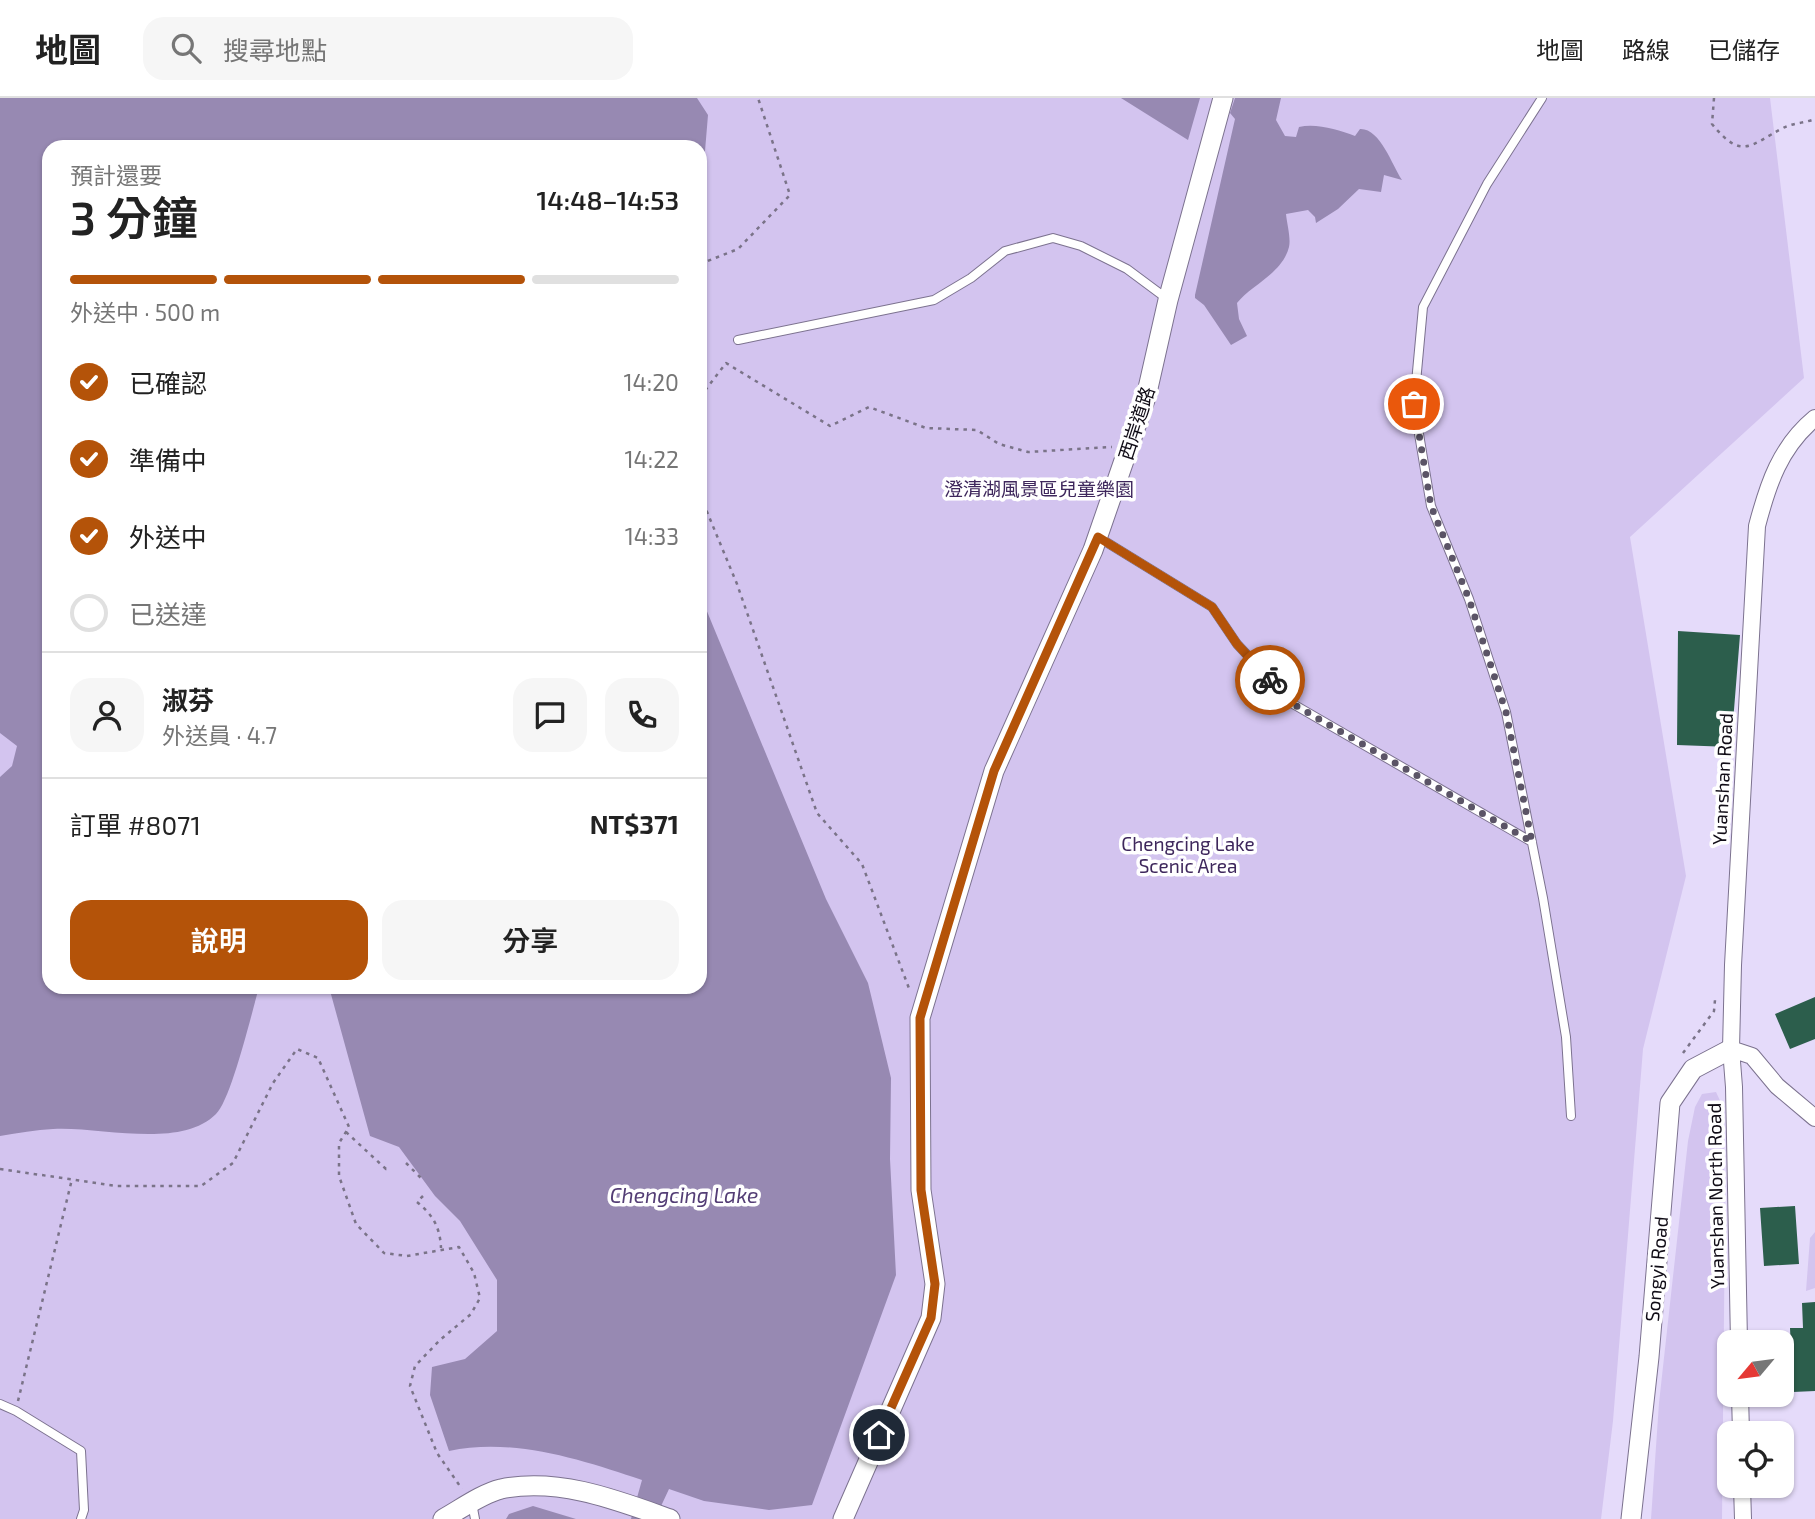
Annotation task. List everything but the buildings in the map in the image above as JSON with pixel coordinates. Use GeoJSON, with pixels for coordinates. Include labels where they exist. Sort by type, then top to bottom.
{"type":"FeatureCollection","features":[{"type":"Feature","properties":{"kind":"street","name":"西岸道路"},"geometry":{"type":"LineString","coordinates":[[843,1519],[931,1318],[935,1284],[921,1190],[920,1018],[994,771],[1098,537],[1146,397],[1168,300],[1223,98]]}},
{"type":"Feature","properties":{"kind":"street","name":"Yuanshan Road"},"geometry":{"type":"LineString","coordinates":[[1731,1049],[1733,965],[1757,526],[1770,478],[1785,451],[1815,418]]}},
{"type":"Feature","properties":{"kind":"street"},"geometry":{"type":"LineString","coordinates":[[1731,1049],[1752,1056],[1777,1086],[1815,1118]]}},
{"type":"Feature","properties":{"kind":"street","name":"Yuanshan North Road"},"geometry":{"type":"LineString","coordinates":[[1731,1049],[1739,1330]]}},
{"type":"Feature","properties":{"kind":"street","name":"Songyi Road"},"geometry":{"type":"LineString","coordinates":[[1631,1519],[1670,1103],[1693,1069],[1731,1049]]}},
{"type":"Feature","properties":{"kind":"street"},"geometry":{"type":"LineString","coordinates":[[443,1519],[474,1511],[499,1490],[546,1486],[618,1500],[670,1519]]}},
{"type":"Feature","properties":{"kind":"street"},"geometry":{"type":"LineString","coordinates":[[1742,1498],[1743,1519]]}},
{"type":"Feature","properties":{"kind":"lane"},"geometry":{"type":"LineString","coordinates":[[1542,98],[1486,184],[1423,307],[1414,404],[1431,506],[1469,599],[1506,712],[1566,1037],[1571,1116]]}},
{"type":"Feature","properties":{"kind":"lane"},"geometry":{"type":"LineString","coordinates":[[738,340],[934,300],[971,278],[1005,251],[1053,238],[1081,246],[1127,269],[1168,300]]}},
{"type":"Feature","properties":{"kind":"lane"},"geometry":{"type":"LineString","coordinates":[[1098,537],[1212,607],[1237,644],[1293,704],[1532,842]]}},
{"type":"Feature","properties":{"kind":"lane"},"geometry":{"type":"LineString","coordinates":[[0,1404],[82,1451],[84,1510],[81,1519]]}},
{"type":"Feature","properties":{"kind":"path"},"geometry":{"type":"LineString","coordinates":[[707,261],[738,249],[790,195],[758,98]]}},
{"type":"Feature","properties":{"kind":"path"},"geometry":{"type":"LineString","coordinates":[[1714,98],[1712,124],[1725,139],[1744,147],[1760,143],[1784,127],[1815,119]]}},
{"type":"Feature","properties":{"kind":"path"},"geometry":{"type":"LineString","coordinates":[[707,388],[726,363],[830,426],[869,407],[926,428],[977,430],[999,444],[1028,452],[1129,446]]}},
{"type":"Feature","properties":{"kind":"path"},"geometry":{"type":"LineString","coordinates":[[707,512],[737,584],[817,813],[862,864],[912,997]]}},
{"type":"Feature","properties":{"kind":"path"},"geometry":{"type":"LineString","coordinates":[[0,1169],[117,1186],[201,1186],[233,1163],[274,1083],[297,1049],[318,1058],[349,1127],[339,1143],[339,1176],[356,1224],[384,1253],[407,1256],[459,1247],[474,1273],[480,1298],[471,1314],[415,1366],[410,1386],[437,1453],[474,1511]]}},
{"type":"Feature","properties":{"kind":"path"},"geometry":{"type":"LineString","coordinates":[[346,1132],[386,1169],[390,1166]]}},
{"type":"Feature","properties":{"kind":"path"},"geometry":{"type":"LineString","coordinates":[[406,1163],[424,1181]]}},
{"type":"Feature","properties":{"kind":"path"},"geometry":{"type":"LineString","coordinates":[[16,1411],[72,1179]]}},
{"type":"Feature","properties":{"kind":"path"},"geometry":{"type":"LineString","coordinates":[[423,1196],[417,1202],[432,1214],[442,1250]]}},
{"type":"Feature","properties":{"kind":"green space","name":"Chengcing Lake Scenic Area"},"geometry":{"type":"Polygon","coordinates":[[[0,98],[1770,98],[1804,378],[1630,537],[1686,876],[1643,1049],[1613,1421],[1601,1519],[0,1519],[0,98]]]}},
{"type":"Feature","properties":{"kind":"green space"},"geometry":{"type":"Polygon","coordinates":[[[1716,1092],[1723,1107],[1724,1330],[1717,1330],[1717,1407],[1723,1407],[1723,1421],[1717,1421],[1717,1498],[1722,1498],[1722,1519],[1651,1519],[1659,1403],[1688,1141],[1695,1107],[1702,1094],[1716,1092]]]}},
{"type":"Feature","properties":{"kind":"green space"},"geometry":{"type":"Polygon","coordinates":[[[1815,1232],[1815,1288],[1806,1291],[1810,1238],[1815,1232]]]}},
{"type":"Feature","properties":{"kind":"water"},"geometry":{"type":"Polygon","coordinates":[[[0,98],[697,98],[708,115],[706,140],[42,140],[42,994],[257,994],[228,1092],[216,1114],[201,1125],[161,1134],[53,1129],[0,1136],[0,777],[12,766],[17,746],[0,733],[0,98]]]}},
{"type":"Feature","properties":{"kind":"water"},"geometry":{"type":"Polygon","coordinates":[[[1121,98],[1200,98],[1188,140],[1121,98]]]}},
{"type":"Feature","properties":{"kind":"water"},"geometry":{"type":"Polygon","coordinates":[[[1235,98],[1281,98],[1276,120],[1285,136],[1296,137],[1299,127],[1306,126],[1327,128],[1355,136],[1360,129],[1367,130],[1374,134],[1385,148],[1402,180],[1384,175],[1381,192],[1359,189],[1338,209],[1316,223],[1315,217],[1308,210],[1286,214],[1289,247],[1273,272],[1237,303],[1239,319],[1247,336],[1231,345],[1195,295],[1235,119],[1230,113],[1235,98]]]}},
{"type":"Feature","properties":{"kind":"water","name":"Chengcing Lake"},"geometry":{"type":"Polygon","coordinates":[[[707,611],[826,899],[868,983],[891,1078],[890,1159],[896,1275],[812,1505],[769,1510],[704,1501],[669,1489],[655,1519],[631,1519],[642,1480],[571,1458],[522,1449],[473,1447],[449,1451],[430,1395],[432,1367],[465,1359],[497,1331],[497,1280],[460,1221],[435,1196],[399,1147],[370,1136],[331,994],[707,994],[707,611]]]}},
{"type":"Feature","properties":{"kind":"water"},"geometry":{"type":"Polygon","coordinates":[[[533,1506],[576,1519],[506,1519],[509,1514],[533,1506]]]}},
{"type":"Feature","properties":{"kind":"way so far"},"geometry":{"type":"LineString","coordinates":[[1270,680],[1293,704],[1532,842],[1506,712],[1469,599],[1431,506],[1414,404]]}},
{"type":"Feature","properties":{"kind":"route"},"geometry":{"type":"LineString","coordinates":[[879,1435],[931,1318],[935,1284],[921,1190],[920,1018],[994,771],[1098,537],[1212,607],[1237,644],[1270,680]]}},
{"type":"Feature","properties":{"kind":"park label","name":"澄清湖風景區兒童樂園"},"geometry":{"type":"Point","coordinates":[1039,488]}}]}
